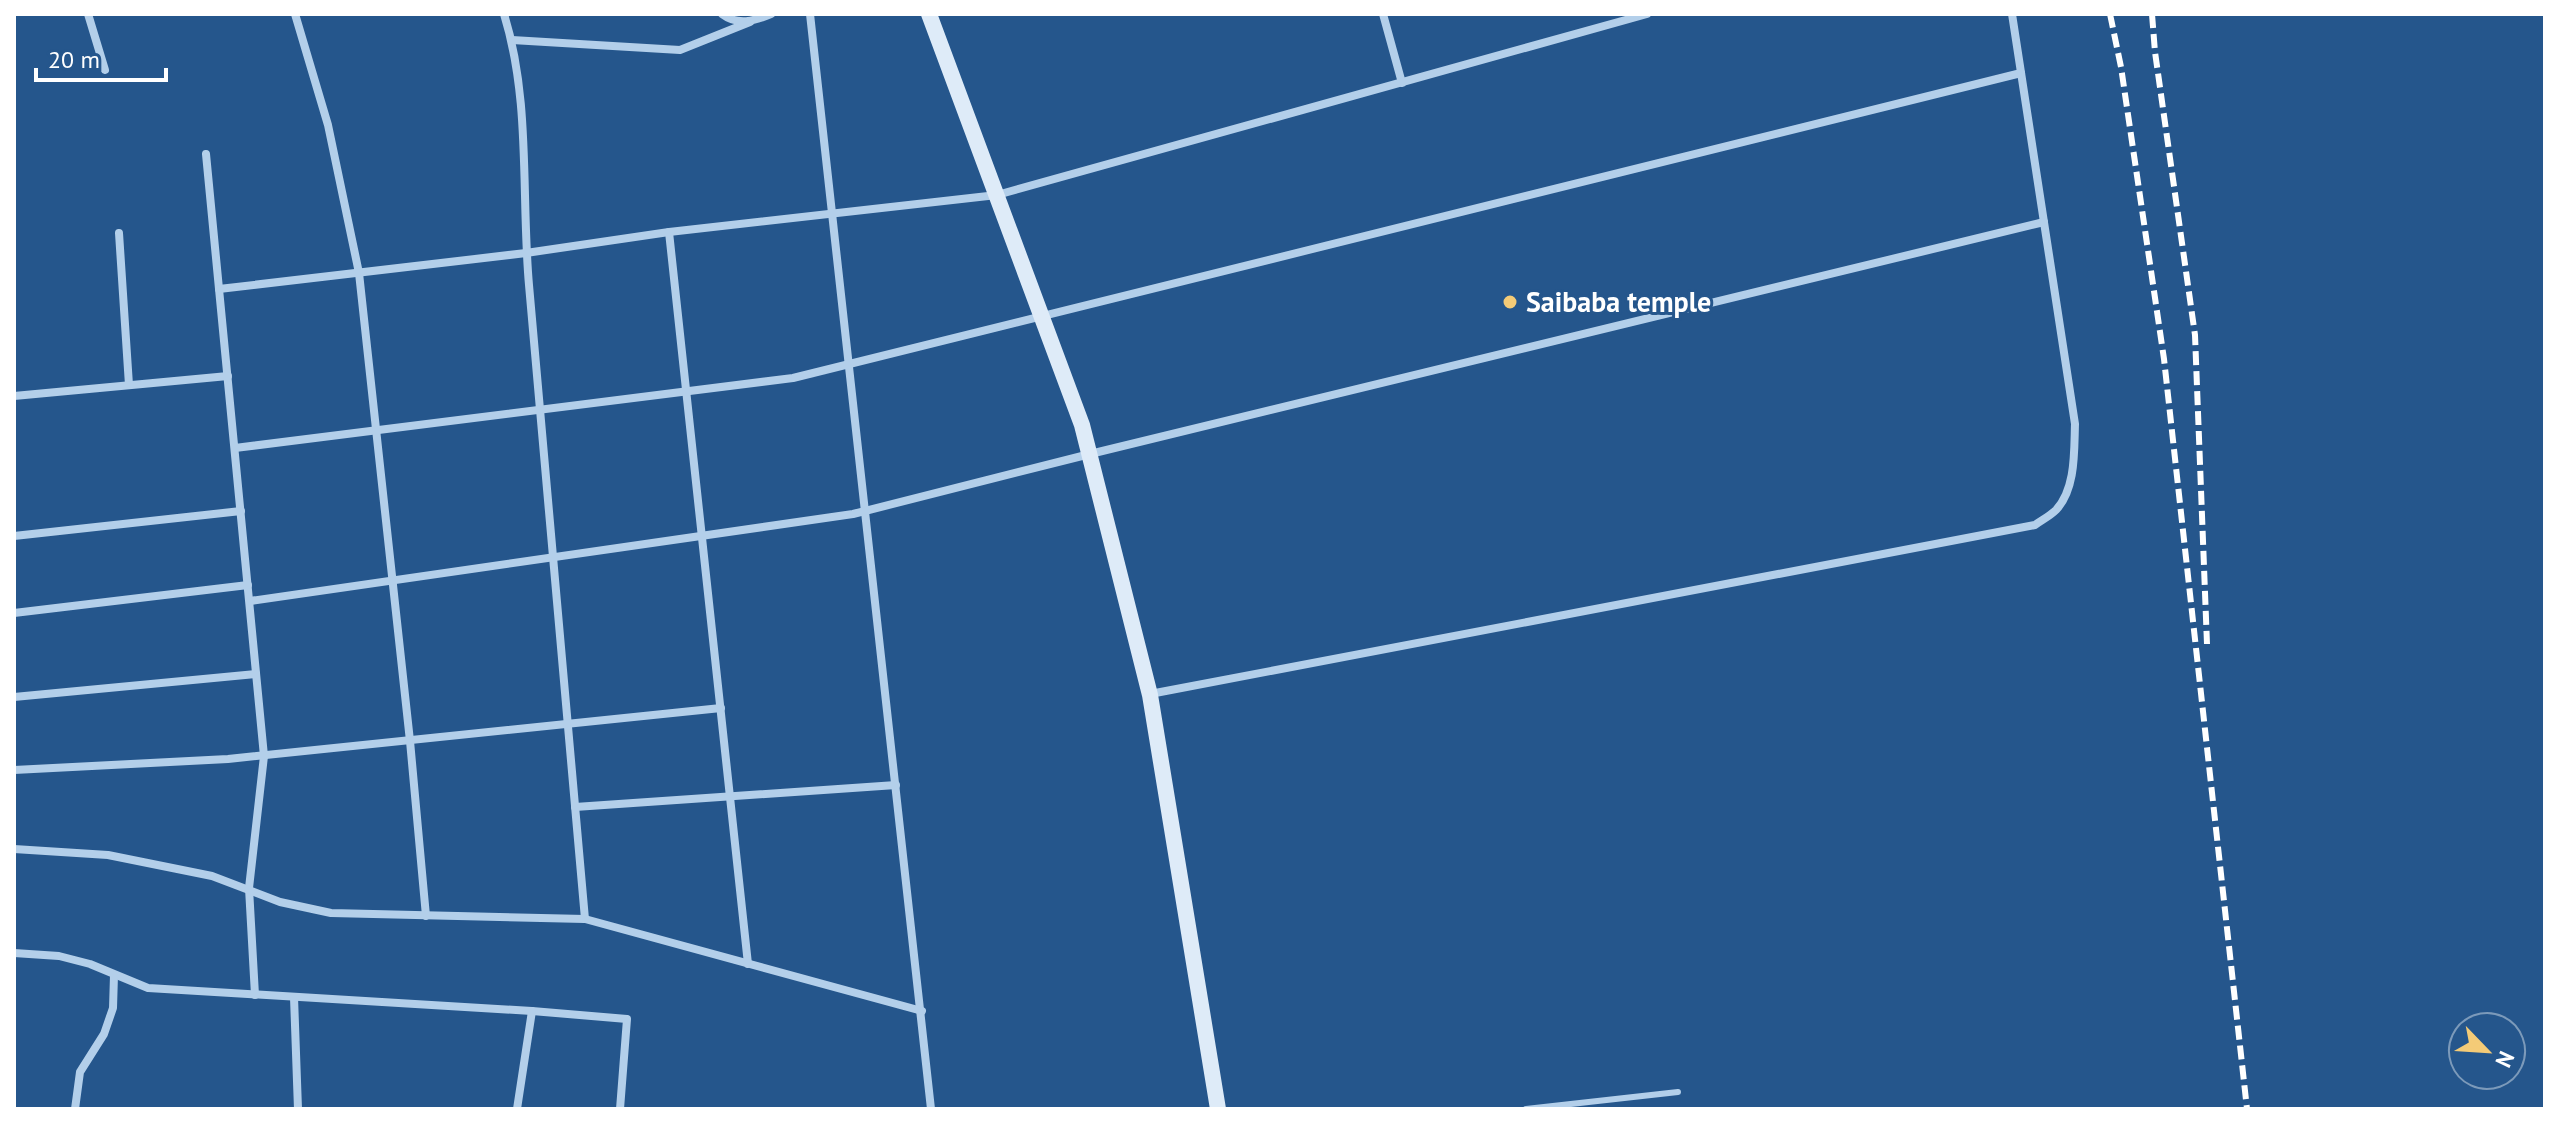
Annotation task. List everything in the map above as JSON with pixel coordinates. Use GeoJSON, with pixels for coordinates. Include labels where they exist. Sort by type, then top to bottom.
{"type":"FeatureCollection","features":[{"type":"Feature","properties":{"kind":"street"},"geometry":{"type":"LineString","coordinates":[[88,14],[105,70]]}},
{"type":"Feature","properties":{"kind":"street"},"geometry":{"type":"LineString","coordinates":[[295,14],[328,125],[359,273],[426,916]]}},
{"type":"Feature","properties":{"kind":"street"},"geometry":{"type":"LineString","coordinates":[[504,14],[512,40],[523,121],[526,253],[585,919]]}},
{"type":"Feature","properties":{"kind":"street"},"geometry":{"type":"LineString","coordinates":[[722,14],[726,18],[750,22]]}},
{"type":"Feature","properties":{"kind":"street"},"geometry":{"type":"LineString","coordinates":[[512,40],[680,50],[771,14]]}},
{"type":"Feature","properties":{"kind":"street"},"geometry":{"type":"LineString","coordinates":[[810,14],[931,1109]]}},
{"type":"Feature","properties":{"kind":"street"},"geometry":{"type":"LineString","coordinates":[[929,14],[1082,425],[1090,454],[1150,695],[1218,1109]]}},
{"type":"Feature","properties":{"kind":"street"},"geometry":{"type":"LineString","coordinates":[[1383,14],[1402,83]]}},
{"type":"Feature","properties":{"kind":"street"},"geometry":{"type":"LineString","coordinates":[[219,289],[526,253],[669,232],[997,195],[1647,14]]}},
{"type":"Feature","properties":{"kind":"street"},"geometry":{"type":"LineString","coordinates":[[1150,695],[2035,525],[2057,509],[2069,486],[2075,424],[2012,14]]}},
{"type":"Feature","properties":{"kind":"street"},"geometry":{"type":"LineString","coordinates":[[235,448],[793,378],[2021,73]]}},
{"type":"Feature","properties":{"kind":"street"},"geometry":{"type":"LineString","coordinates":[[206,154],[264,756],[249,888],[255,995]]}},
{"type":"Feature","properties":{"kind":"street"},"geometry":{"type":"LineString","coordinates":[[250,601],[866,511],[2044,222]]}},
{"type":"Feature","properties":{"kind":"street"},"geometry":{"type":"LineString","coordinates":[[669,232],[748,964]]}},
{"type":"Feature","properties":{"kind":"street"},"geometry":{"type":"LineString","coordinates":[[119,233],[129,385]]}},
{"type":"Feature","properties":{"kind":"street"},"geometry":{"type":"LineString","coordinates":[[14,396],[228,376]]}},
{"type":"Feature","properties":{"kind":"street"},"geometry":{"type":"LineString","coordinates":[[14,536],[241,511]]}},
{"type":"Feature","properties":{"kind":"street"},"geometry":{"type":"LineString","coordinates":[[14,613],[248,585]]}},
{"type":"Feature","properties":{"kind":"street"},"geometry":{"type":"LineString","coordinates":[[14,697],[256,674]]}},
{"type":"Feature","properties":{"kind":"street"},"geometry":{"type":"LineString","coordinates":[[14,770],[264,756],[721,708]]}},
{"type":"Feature","properties":{"kind":"street"},"geometry":{"type":"LineString","coordinates":[[575,807],[896,785]]}},
{"type":"Feature","properties":{"kind":"street"},"geometry":{"type":"LineString","coordinates":[[14,849],[108,855],[212,876],[280,902],[331,913],[585,919],[922,1011]]}},
{"type":"Feature","properties":{"kind":"street"},"geometry":{"type":"LineString","coordinates":[[14,953],[59,956],[90,964],[148,988],[627,1019],[620,1109]]}},
{"type":"Feature","properties":{"kind":"street"},"geometry":{"type":"LineString","coordinates":[[75,1109],[80,1072],[86,1059],[97,1048],[113,1008],[114,975]]}},
{"type":"Feature","properties":{"kind":"street"},"geometry":{"type":"LineString","coordinates":[[294,997],[298,1109]]}},
{"type":"Feature","properties":{"kind":"street"},"geometry":{"type":"LineString","coordinates":[[517,1109],[532,1011]]}},
{"type":"Feature","properties":{"kind":"lane"},"geometry":{"type":"LineString","coordinates":[[1526,1109],[1678,1092]]}},
{"type":"Feature","properties":{"kind":"railway"},"geometry":{"type":"LineString","coordinates":[[2110,14],[2121,67],[2164,359],[2247,1109]]}},
{"type":"Feature","properties":{"kind":"railway"},"geometry":{"type":"LineString","coordinates":[[2152,14],[2195,335],[2207,644]]}},
{"type":"Feature","properties":{"kind":"place","name":"Saibaba temple"},"geometry":{"type":"Point","coordinates":[1510,302]}}]}
